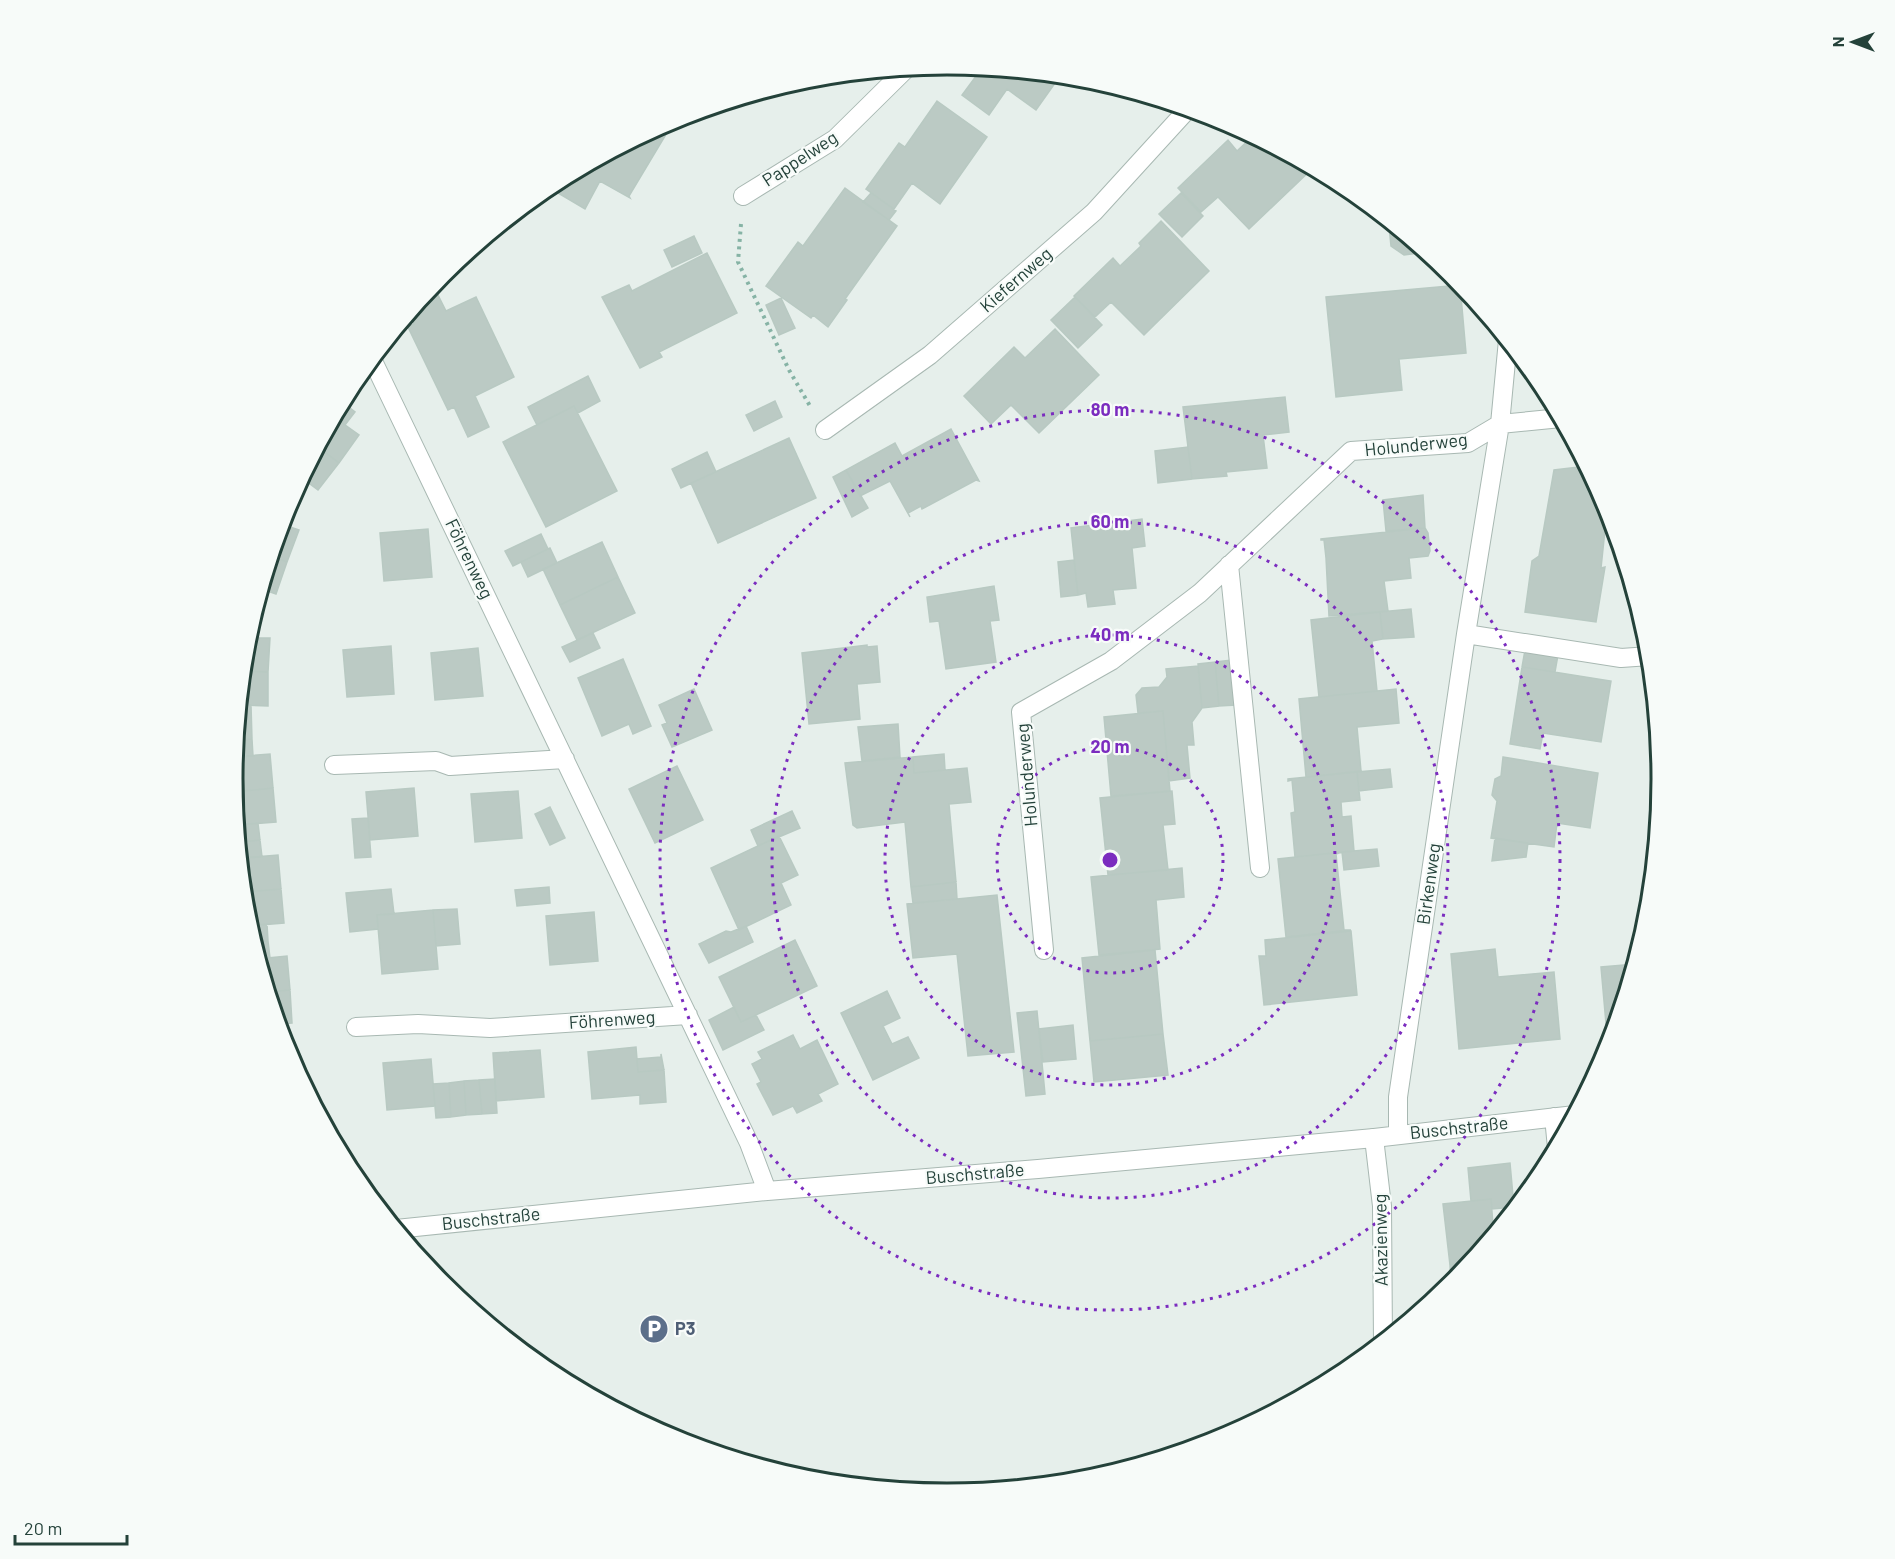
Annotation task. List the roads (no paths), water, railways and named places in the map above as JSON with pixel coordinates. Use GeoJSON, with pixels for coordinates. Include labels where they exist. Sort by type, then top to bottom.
{"type":"FeatureCollection","features":[{"type":"Feature","properties":{"kind":"street","name":"Pappelweg"},"geometry":{"type":"LineString","coordinates":[[743,196],[835,139],[898,77]]}},
{"type":"Feature","properties":{"kind":"street","name":"Kiefernweg"},"geometry":{"type":"LineString","coordinates":[[825,430],[930,355],[1094,212],[1182,115]]}},
{"type":"Feature","properties":{"kind":"street","name":"Birkenweg"},"geometry":{"type":"LineString","coordinates":[[1398,1134],[1398,1097],[1466,634],[1500,424],[1507,352]]}},
{"type":"Feature","properties":{"kind":"street","name":"Föhrenweg"},"geometry":{"type":"LineString","coordinates":[[377,368],[749,1143],[767,1191]]}},
{"type":"Feature","properties":{"kind":"street"},"geometry":{"type":"LineString","coordinates":[[1500,424],[1553,419]]}},
{"type":"Feature","properties":{"kind":"street","name":"Holunderweg"},"geometry":{"type":"LineString","coordinates":[[1044,950],[1021,712],[1111,661],[1200,593],[1351,451],[1468,443],[1500,424]]}},
{"type":"Feature","properties":{"kind":"street"},"geometry":{"type":"LineString","coordinates":[[1229,565],[1260,868]]}},
{"type":"Feature","properties":{"kind":"street"},"geometry":{"type":"LineString","coordinates":[[1466,634],[1621,658],[1641,657]]}},
{"type":"Feature","properties":{"kind":"street"},"geometry":{"type":"LineString","coordinates":[[334,765],[436,760],[450,766],[565,759]]}},
{"type":"Feature","properties":{"kind":"street","name":"Föhrenweg"},"geometry":{"type":"LineString","coordinates":[[356,1027],[417,1024],[490,1028],[688,1015]]}},
{"type":"Feature","properties":{"kind":"street","name":"Buschstraße"},"geometry":{"type":"LineString","coordinates":[[405,1228],[767,1191],[1374,1138],[1566,1116]]}},
{"type":"Feature","properties":{"kind":"street"},"geometry":{"type":"LineString","coordinates":[[1554,1117],[1556,1135]]}},
{"type":"Feature","properties":{"kind":"street","name":"Akazienweg"},"geometry":{"type":"LineString","coordinates":[[1374,1138],[1382,1206],[1383,1332]]}},
{"type":"Feature","properties":{"kind":"place","name":"P3"},"geometry":{"type":"Point","coordinates":[654,1329]}}]}
